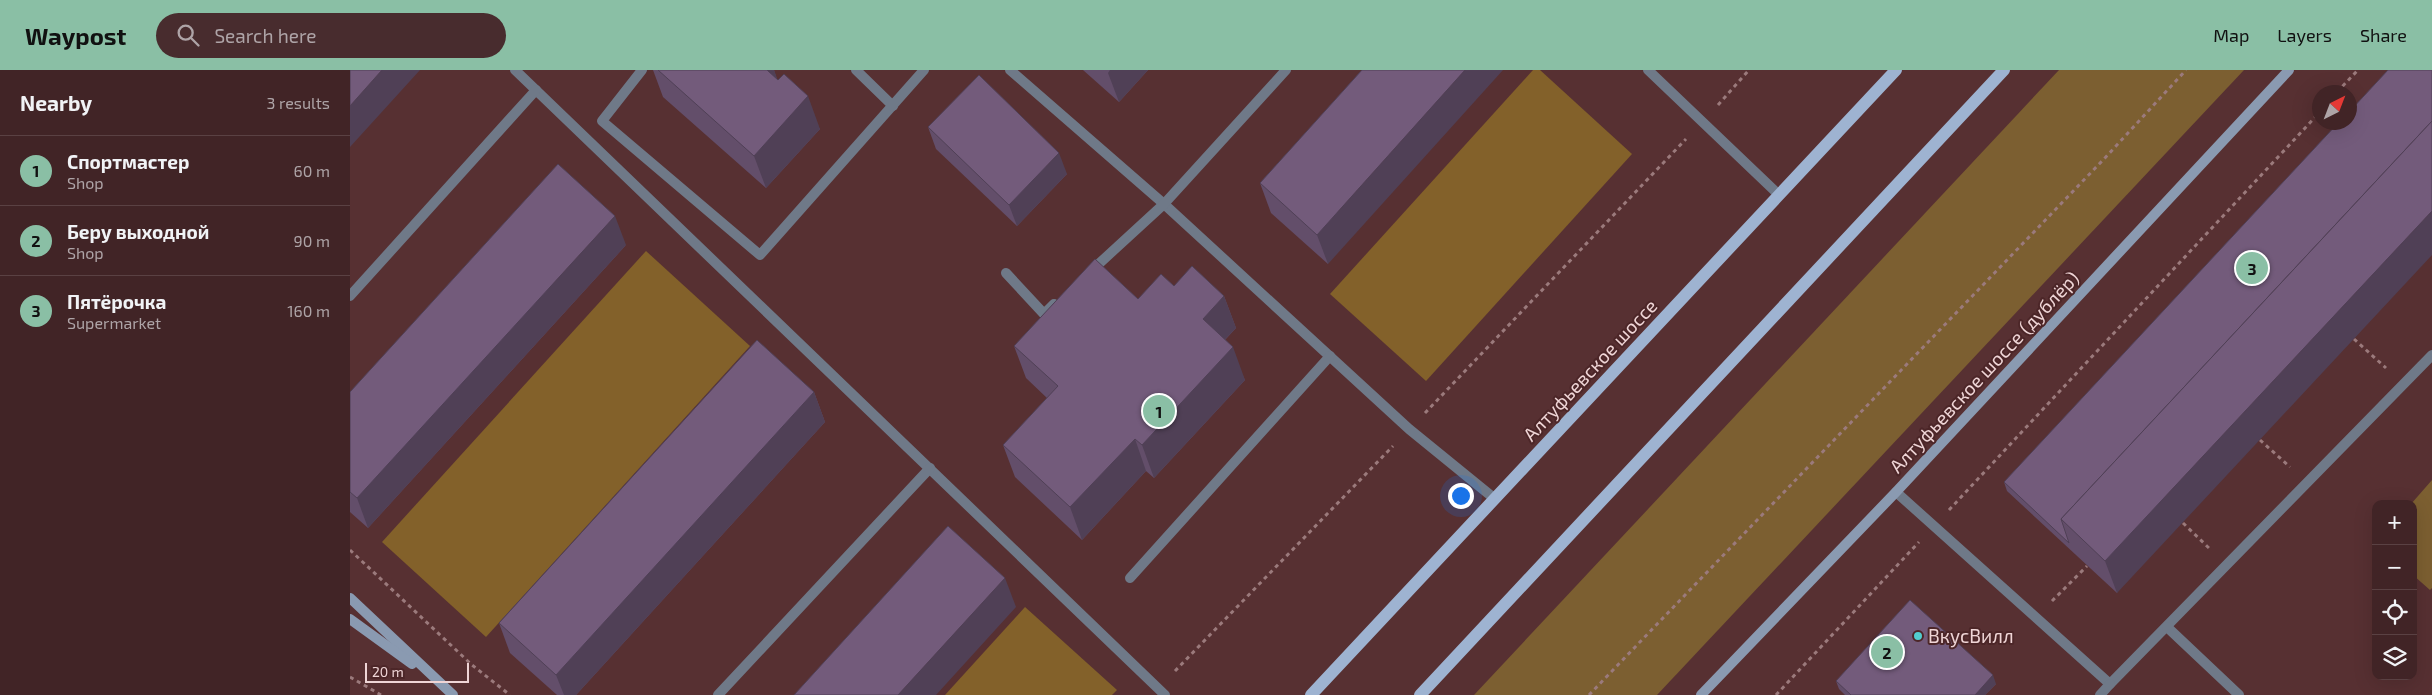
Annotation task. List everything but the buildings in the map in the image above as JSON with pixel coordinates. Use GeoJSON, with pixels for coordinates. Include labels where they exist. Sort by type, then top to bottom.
{"type":"FeatureCollection","features":[{"type":"Feature","properties":{"kind":"main road","name":"Алтуфьевское шоссе"},"geometry":{"type":"LineString","coordinates":[[1311,695],[1896,70]]}},
{"type":"Feature","properties":{"kind":"main road"},"geometry":{"type":"LineString","coordinates":[[1420,695],[2004,70]]}},
{"type":"Feature","properties":{"kind":"main road","name":"Алтуфьевское шоссе (дублёр)"},"geometry":{"type":"LineString","coordinates":[[1701,695],[1896,492],[2289,70]]}},
{"type":"Feature","properties":{"kind":"main road"},"geometry":{"type":"LineString","coordinates":[[350,598],[451,693]]}},
{"type":"Feature","properties":{"kind":"main road"},"geometry":{"type":"LineString","coordinates":[[350,619],[451,693]]}},
{"type":"Feature","properties":{"kind":"street"},"geometry":{"type":"LineString","coordinates":[[515,70],[1162,692]]}},
{"type":"Feature","properties":{"kind":"street"},"geometry":{"type":"LineString","coordinates":[[642,70],[602,121],[760,255],[924,70]]}},
{"type":"Feature","properties":{"kind":"street"},"geometry":{"type":"LineString","coordinates":[[856,70],[894,106]]}},
{"type":"Feature","properties":{"kind":"street"},"geometry":{"type":"LineString","coordinates":[[1010,70],[1164,204],[1409,429],[1495,499]]}},
{"type":"Feature","properties":{"kind":"street"},"geometry":{"type":"LineString","coordinates":[[1079,282],[1164,204],[1286,70]]}},
{"type":"Feature","properties":{"kind":"street"},"geometry":{"type":"LineString","coordinates":[[1648,70],[1779,195]]}},
{"type":"Feature","properties":{"kind":"street"},"geometry":{"type":"LineString","coordinates":[[350,296],[536,90]]}},
{"type":"Feature","properties":{"kind":"street"},"geometry":{"type":"LineString","coordinates":[[1006,274],[1044,314],[1065,294]]}},
{"type":"Feature","properties":{"kind":"street"},"geometry":{"type":"LineString","coordinates":[[2100,695],[2432,355]]}},
{"type":"Feature","properties":{"kind":"street"},"geometry":{"type":"LineString","coordinates":[[1130,578],[1330,356]]}},
{"type":"Feature","properties":{"kind":"street"},"geometry":{"type":"LineString","coordinates":[[718,695],[930,468]]}},
{"type":"Feature","properties":{"kind":"street"},"geometry":{"type":"LineString","coordinates":[[1896,492],[2110,684]]}},
{"type":"Feature","properties":{"kind":"street"},"geometry":{"type":"LineString","coordinates":[[2167,627],[2240,695]]}},
{"type":"Feature","properties":{"kind":"path"},"geometry":{"type":"LineString","coordinates":[[1162,692],[1409,429],[1702,122],[1749,70]]}},
{"type":"Feature","properties":{"kind":"path"},"geometry":{"type":"LineString","coordinates":[[1589,695],[2104,159],[2186,70]]}},
{"type":"Feature","properties":{"kind":"path"},"geometry":{"type":"LineString","coordinates":[[2344,85],[2358,70]]}},
{"type":"Feature","properties":{"kind":"path"},"geometry":{"type":"LineString","coordinates":[[1776,695],[2312,121]]}},
{"type":"Feature","properties":{"kind":"path"},"geometry":{"type":"LineString","coordinates":[[2354,339],[2403,384]]}},
{"type":"Feature","properties":{"kind":"path"},"geometry":{"type":"LineString","coordinates":[[2260,440],[2307,483]]}},
{"type":"Feature","properties":{"kind":"path"},"geometry":{"type":"LineString","coordinates":[[2183,524],[2226,564]]}},
{"type":"Feature","properties":{"kind":"path"},"geometry":{"type":"LineString","coordinates":[[350,550],[472,665],[510,695]]}},
{"type":"Feature","properties":{"kind":"path"},"geometry":{"type":"LineString","coordinates":[[2036,618],[2087,566]]}},
{"type":"Feature","properties":{"kind":"path"},"geometry":{"type":"LineString","coordinates":[[350,679],[381,695]]}},
{"type":"Feature","properties":{"kind":"shaded area"},"geometry":{"type":"Polygon","coordinates":[[[1533,70],[1540,70],[1632,154],[1426,381],[1330,294],[1533,70]]]}},
{"type":"Feature","properties":{"kind":"shaded area"},"geometry":{"type":"Polygon","coordinates":[[[2059,70],[2244,70],[1657,695],[1474,695],[2059,70]]]}},
{"type":"Feature","properties":{"kind":"shaded area"},"geometry":{"type":"Polygon","coordinates":[[[646,251],[750,346],[486,637],[382,542],[646,251]]]}},
{"type":"Feature","properties":{"kind":"shaded area"},"geometry":{"type":"Polygon","coordinates":[[[2432,480],[2432,588],[2430,590],[2417,579],[2417,500],[2414,500],[2432,480]]]}},
{"type":"Feature","properties":{"kind":"shaded area"},"geometry":{"type":"Polygon","coordinates":[[[1025,607],[1117,690],[1112,695],[945,695],[1025,607]]]}},
{"type":"Feature","properties":{"kind":"place","name":"Пятёрочка"},"geometry":{"type":"Point","coordinates":[2252,268]}},
{"type":"Feature","properties":{"kind":"place","name":"Спортмастер"},"geometry":{"type":"Point","coordinates":[1159,411]}},
{"type":"Feature","properties":{"kind":"place","name":"ВкусВилл"},"geometry":{"type":"Point","coordinates":[1918,636]}},
{"type":"Feature","properties":{"kind":"place","name":"Беру выходной"},"geometry":{"type":"Point","coordinates":[1887,652]}}]}
